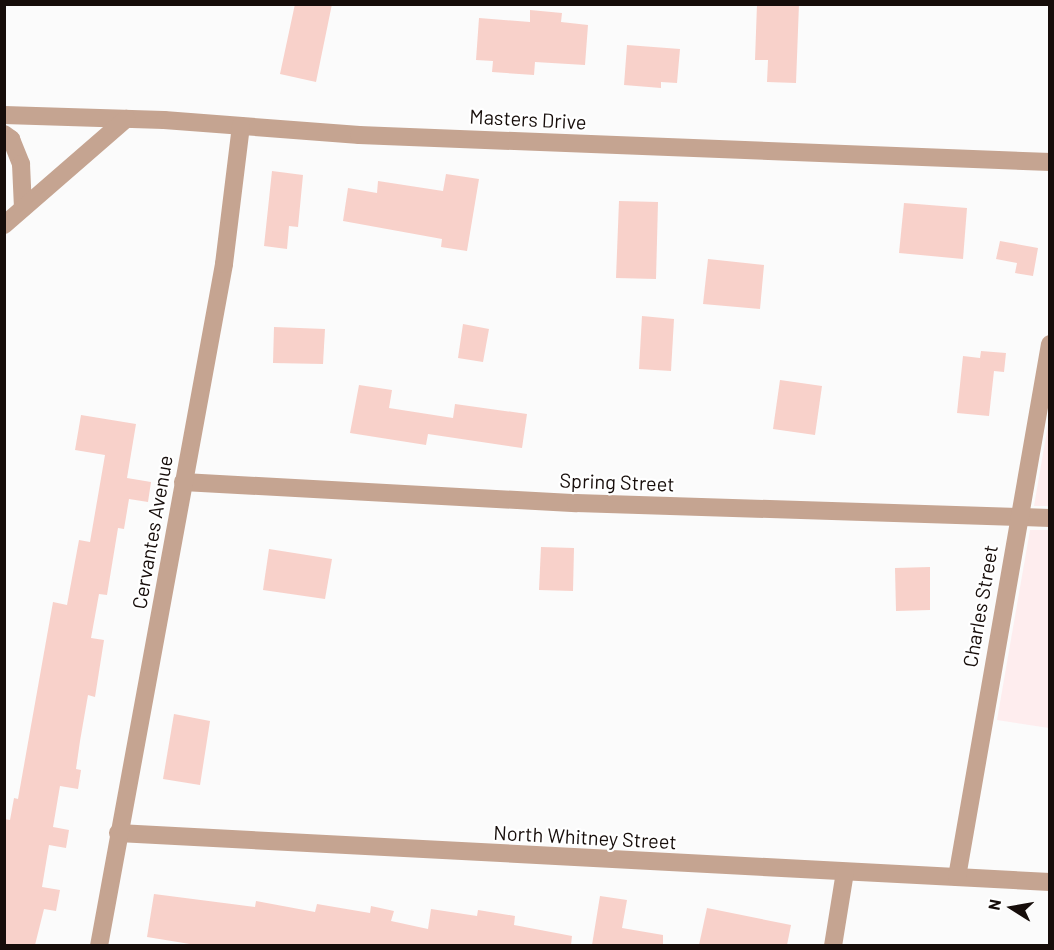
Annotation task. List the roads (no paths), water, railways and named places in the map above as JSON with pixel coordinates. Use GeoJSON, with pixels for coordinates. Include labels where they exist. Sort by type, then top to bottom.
{"type":"FeatureCollection","features":[{"type":"Feature","properties":{"kind":"street","name":"Masters Drive"},"geometry":{"type":"LineString","coordinates":[[4,115],[126,119],[720,151],[1050,162]]}},
{"type":"Feature","properties":{"kind":"street"},"geometry":{"type":"LineString","coordinates":[[4,225],[126,119]]}},
{"type":"Feature","properties":{"kind":"street","name":"Cervantes Avenue"},"geometry":{"type":"LineString","coordinates":[[99,945],[224,264],[241,126]]}},
{"type":"Feature","properties":{"kind":"street"},"geometry":{"type":"LineString","coordinates":[[4,134],[11,139],[21,164],[23,208]]}},
{"type":"Feature","properties":{"kind":"street","name":"Charles Street"},"geometry":{"type":"LineString","coordinates":[[957,877],[1050,344]]}},
{"type":"Feature","properties":{"kind":"street","name":"Spring Street"},"geometry":{"type":"LineString","coordinates":[[183,482],[576,503],[1050,518]]}},
{"type":"Feature","properties":{"kind":"street","name":"North Whitney Street"},"geometry":{"type":"LineString","coordinates":[[118,833],[1050,882]]}},
{"type":"Feature","properties":{"kind":"street"},"geometry":{"type":"LineString","coordinates":[[833,945],[846,872]]}}]}
